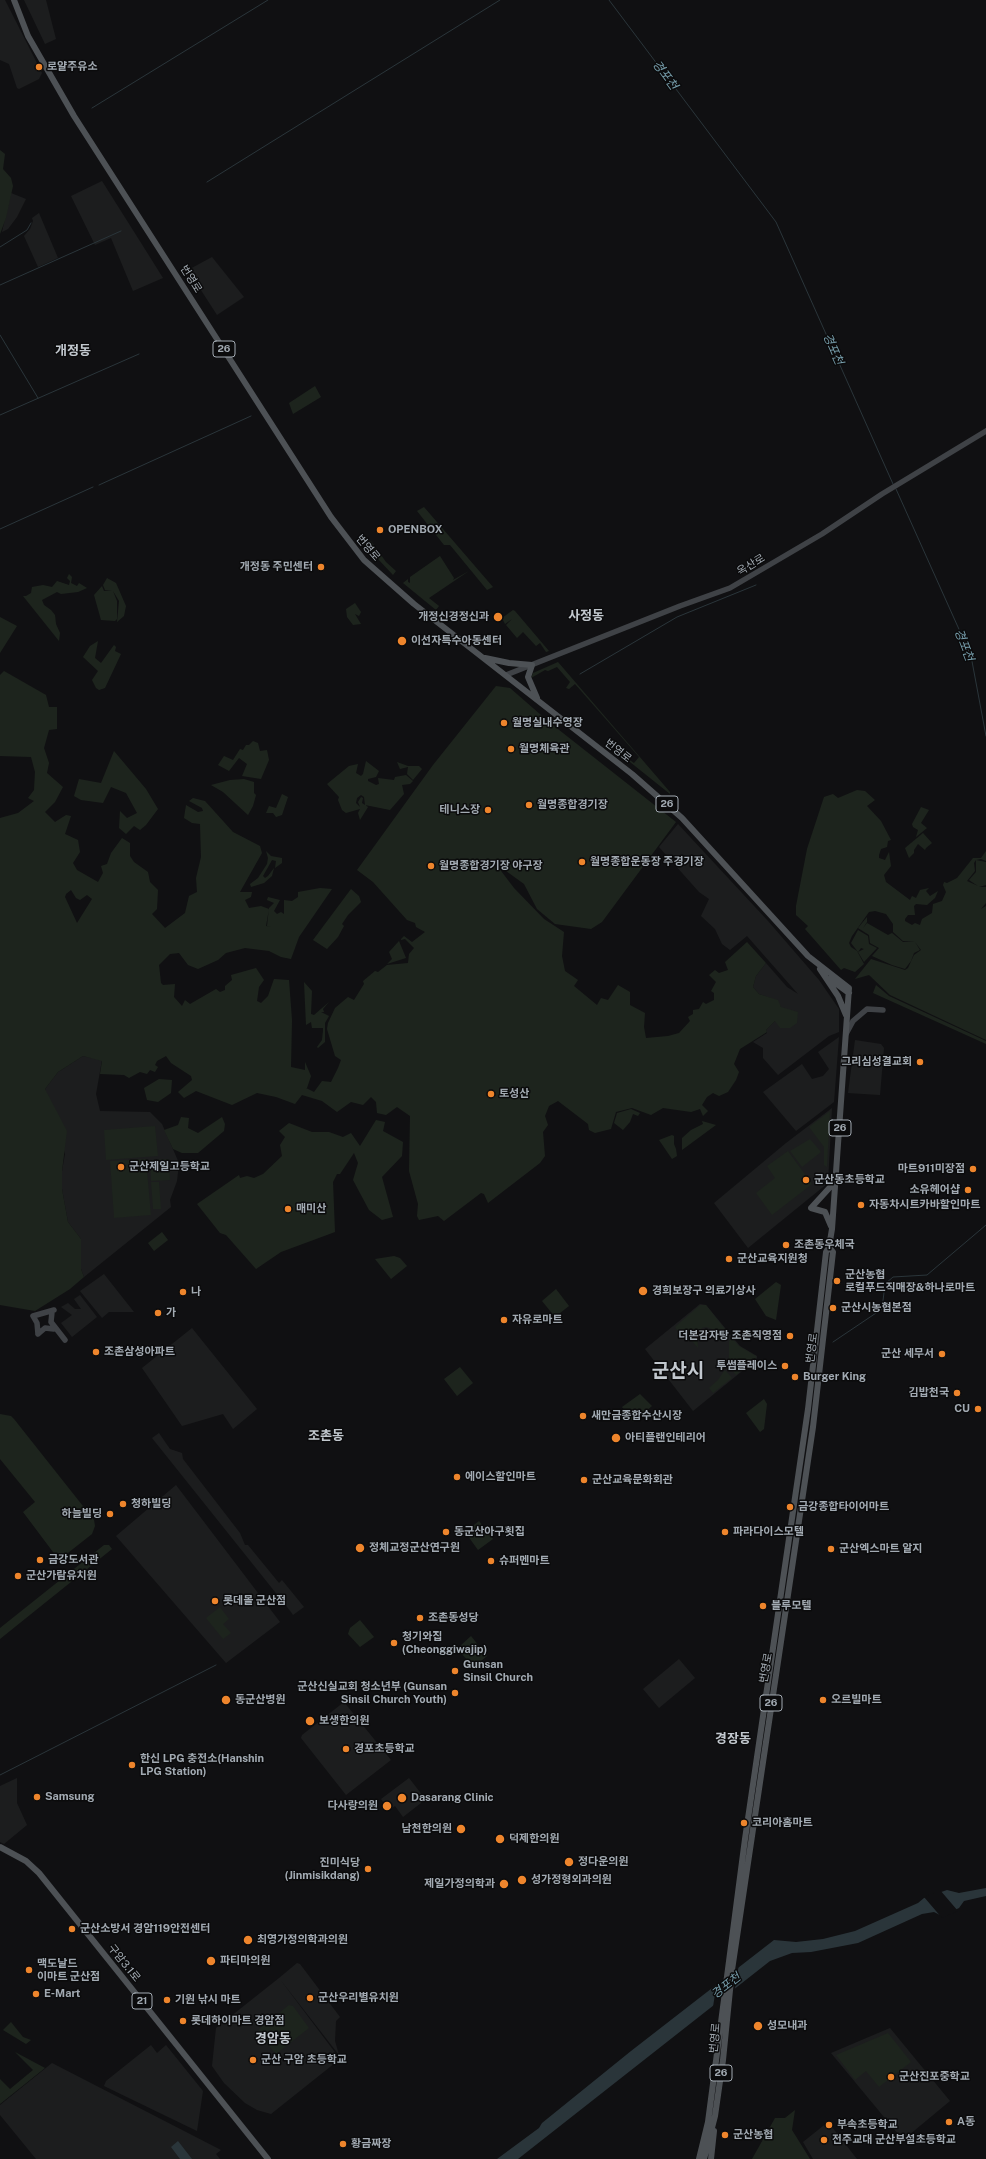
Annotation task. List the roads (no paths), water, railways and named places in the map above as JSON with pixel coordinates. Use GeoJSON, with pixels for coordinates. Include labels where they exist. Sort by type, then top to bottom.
{"type":"FeatureCollection","features":[{"type":"Feature","properties":{"kind":"main road","name":"번영로"},"geometry":{"type":"LineString","coordinates":[[14,0],[28,36],[74,116],[336,523],[364,560],[381,576],[483,658],[632,774],[682,818],[808,956],[849,991],[838,1166],[830,1247],[833,1252],[813,1427],[749,1807],[726,1974],[706,2141]]}},
{"type":"Feature","properties":{"kind":"main road","name":"옥산로"},"geometry":{"type":"LineString","coordinates":[[506,675],[680,606],[730,588],[822,534],[882,494],[986,431]]}},
{"type":"Feature","properties":{"kind":"main road"},"geometry":{"type":"LineString","coordinates":[[483,658],[508,663],[532,665],[528,677],[538,701]]}},
{"type":"Feature","properties":{"kind":"main road"},"geometry":{"type":"LineString","coordinates":[[808,956],[823,973],[838,996],[848,1018]]}},
{"type":"Feature","properties":{"kind":"main road"},"geometry":{"type":"LineString","coordinates":[[823,973],[849,991]]}},
{"type":"Feature","properties":{"kind":"main road"},"geometry":{"type":"LineString","coordinates":[[846,1034],[853,1021],[867,1009],[883,1010]]}},
{"type":"Feature","properties":{"kind":"main road"},"geometry":{"type":"LineString","coordinates":[[832,1229],[825,1212],[811,1208],[832,1185],[838,1166]]}},
{"type":"Feature","properties":{"kind":"main road"},"geometry":{"type":"LineString","coordinates":[[54,1329],[45,1328],[38,1334],[37,1323],[33,1316],[53,1311],[51,1322],[65,1340]]}},
{"type":"Feature","properties":{"kind":"main road","name":"번영로"},"geometry":{"type":"LineString","coordinates":[[706,2141],[714,2116],[723,2060],[732,1970],[750,1849],[772,1672]]}},
{"type":"Feature","properties":{"kind":"main road"},"geometry":{"type":"LineString","coordinates":[[749,1807],[752,1811],[750,1823],[753,1824]]}},
{"type":"Feature","properties":{"kind":"main road"},"geometry":{"type":"LineString","coordinates":[[745,1838],[748,1840],[748,1846],[750,1849]]}},
{"type":"Feature","properties":{"kind":"main road","name":"구암3.1로"},"geometry":{"type":"LineString","coordinates":[[0,1847],[26,1861],[39,1873],[268,2159]]}},
{"type":"Feature","properties":{"kind":"main road"},"geometry":{"type":"LineString","coordinates":[[740,1875],[742,1879],[741,1886],[744,1887]]}},
{"type":"Feature","properties":{"kind":"main road"},"geometry":{"type":"LineString","coordinates":[[711,2159],[714,2116]]}},
{"type":"Feature","properties":{"kind":"main road","name":"26"},"geometry":{"type":"LineString","coordinates":[[699,2159],[706,2141]]}},
{"type":"Feature","properties":{"kind":"main road","name":"26"},"geometry":{"type":"LineString","coordinates":[[704,2159],[706,2141]]}},
{"type":"Feature","properties":{"kind":"water"},"geometry":{"type":"Polygon","coordinates":[[[986,1888],[986,1896],[964,1901],[959,1908],[942,1916],[934,1912],[922,1914],[858,1943],[811,1952],[792,1953],[770,1961],[518,2159],[497,2159],[539,2128],[542,2123],[631,2051],[774,1940],[796,1942],[823,1939],[855,1931],[918,1903],[924,1898],[947,1890],[959,1893],[986,1888]]]}},
{"type":"Feature","properties":{"kind":"water"},"geometry":{"type":"Polygon","coordinates":[[[178,2141],[192,2159],[180,2159],[171,2147],[178,2141]]]}},
{"type":"Feature","properties":{"kind":"waterway"},"geometry":{"type":"LineString","coordinates":[[92,108],[268,0]]}},
{"type":"Feature","properties":{"kind":"waterway"},"geometry":{"type":"LineString","coordinates":[[207,182],[500,0]]}},
{"type":"Feature","properties":{"kind":"waterway","name":"경포천"},"geometry":{"type":"LineString","coordinates":[[609,0],[776,222],[893,484]]}},
{"type":"Feature","properties":{"kind":"waterway"},"geometry":{"type":"LineString","coordinates":[[0,247],[27,230],[31,223]]}},
{"type":"Feature","properties":{"kind":"waterway"},"geometry":{"type":"LineString","coordinates":[[0,285],[121,231]]}},
{"type":"Feature","properties":{"kind":"waterway"},"geometry":{"type":"LineString","coordinates":[[0,335],[38,398]]}},
{"type":"Feature","properties":{"kind":"waterway"},"geometry":{"type":"LineString","coordinates":[[0,415],[139,354]]}},
{"type":"Feature","properties":{"kind":"waterway"},"geometry":{"type":"LineString","coordinates":[[99,485],[251,416]]}},
{"type":"Feature","properties":{"kind":"waterway"},"geometry":{"type":"LineString","coordinates":[[0,529],[93,487]]}},
{"type":"Feature","properties":{"kind":"waterway","name":"경포천"},"geometry":{"type":"LineString","coordinates":[[896,489],[971,656],[986,736]]}},
{"type":"Feature","properties":{"kind":"waterway"},"geometry":{"type":"LineString","coordinates":[[580,674],[677,617],[756,585]]}},
{"type":"Feature","properties":{"kind":"waterway"},"geometry":{"type":"LineString","coordinates":[[833,1342],[882,1309],[885,1284],[893,1277],[927,1275],[986,1225]]}},
{"type":"Feature","properties":{"kind":"waterway"},"geometry":{"type":"LineString","coordinates":[[0,1775],[216,1665]]}},
{"type":"Feature","properties":{"kind":"place","name":"로얄주유소"},"geometry":{"type":"Point","coordinates":[39,67]}},
{"type":"Feature","properties":{"kind":"place","name":"OPENBOX"},"geometry":{"type":"Point","coordinates":[380,530]}},
{"type":"Feature","properties":{"kind":"place","name":"개정동 주민센터"},"geometry":{"type":"Point","coordinates":[321,567]}},
{"type":"Feature","properties":{"kind":"place","name":"개정신경정신과"},"geometry":{"type":"Point","coordinates":[498,617]}},
{"type":"Feature","properties":{"kind":"place","name":"이선자특수아동센터"},"geometry":{"type":"Point","coordinates":[402,641]}},
{"type":"Feature","properties":{"kind":"place","name":"월명실내수영장"},"geometry":{"type":"Point","coordinates":[504,723]}},
{"type":"Feature","properties":{"kind":"place","name":"월명체육관"},"geometry":{"type":"Point","coordinates":[511,749]}},
{"type":"Feature","properties":{"kind":"place","name":"월명종합경기장"},"geometry":{"type":"Point","coordinates":[529,805]}},
{"type":"Feature","properties":{"kind":"place","name":"테니스장"},"geometry":{"type":"Point","coordinates":[488,810]}},
{"type":"Feature","properties":{"kind":"place","name":"월명종합운동장 주경기장"},"geometry":{"type":"Point","coordinates":[582,862]}},
{"type":"Feature","properties":{"kind":"place","name":"월명종합경기장 야구장"},"geometry":{"type":"Point","coordinates":[431,866]}},
{"type":"Feature","properties":{"kind":"place","name":"그리심성결교회"},"geometry":{"type":"Point","coordinates":[920,1062]}},
{"type":"Feature","properties":{"kind":"place","name":"토성산"},"geometry":{"type":"Point","coordinates":[491,1094]}},
{"type":"Feature","properties":{"kind":"place","name":"군산제일고등학교"},"geometry":{"type":"Point","coordinates":[121,1167]}},
{"type":"Feature","properties":{"kind":"place","name":"마트911미장점"},"geometry":{"type":"Point","coordinates":[973,1169]}},
{"type":"Feature","properties":{"kind":"place","name":"군산동초등학교"},"geometry":{"type":"Point","coordinates":[806,1180]}},
{"type":"Feature","properties":{"kind":"place","name":"소유헤어샵"},"geometry":{"type":"Point","coordinates":[968,1190]}},
{"type":"Feature","properties":{"kind":"place","name":"자동차시트카바할인마트"},"geometry":{"type":"Point","coordinates":[861,1205]}},
{"type":"Feature","properties":{"kind":"place","name":"매미산"},"geometry":{"type":"Point","coordinates":[288,1209]}},
{"type":"Feature","properties":{"kind":"place","name":"조촌동우체국"},"geometry":{"type":"Point","coordinates":[786,1245]}},
{"type":"Feature","properties":{"kind":"place","name":"군산교육지원청"},"geometry":{"type":"Point","coordinates":[729,1259]}},
{"type":"Feature","properties":{"kind":"place","name":"군산농협 로컬푸드직매장&하나로마트"},"geometry":{"type":"Point","coordinates":[837,1281]}},
{"type":"Feature","properties":{"kind":"place","name":"경희보장구 의료기상사"},"geometry":{"type":"Point","coordinates":[643,1291]}},
{"type":"Feature","properties":{"kind":"place","name":"나"},"geometry":{"type":"Point","coordinates":[183,1292]}},
{"type":"Feature","properties":{"kind":"place","name":"군산시농협본점"},"geometry":{"type":"Point","coordinates":[833,1308]}},
{"type":"Feature","properties":{"kind":"place","name":"가"},"geometry":{"type":"Point","coordinates":[158,1313]}},
{"type":"Feature","properties":{"kind":"place","name":"자유로마트"},"geometry":{"type":"Point","coordinates":[504,1320]}},
{"type":"Feature","properties":{"kind":"place","name":"더본감자탕 조촌직영점"},"geometry":{"type":"Point","coordinates":[790,1336]}},
{"type":"Feature","properties":{"kind":"place","name":"조촌삼성아파트"},"geometry":{"type":"Point","coordinates":[96,1352]}},
{"type":"Feature","properties":{"kind":"place","name":"군산 세무서"},"geometry":{"type":"Point","coordinates":[942,1354]}},
{"type":"Feature","properties":{"kind":"place","name":"투썸플레이스"},"geometry":{"type":"Point","coordinates":[785,1366]}},
{"type":"Feature","properties":{"kind":"place","name":"Burger King"},"geometry":{"type":"Point","coordinates":[795,1377]}},
{"type":"Feature","properties":{"kind":"place","name":"김밥천국"},"geometry":{"type":"Point","coordinates":[957,1393]}},
{"type":"Feature","properties":{"kind":"place","name":"CU"},"geometry":{"type":"Point","coordinates":[978,1409]}},
{"type":"Feature","properties":{"kind":"place","name":"새만금종합수산시장"},"geometry":{"type":"Point","coordinates":[583,1416]}},
{"type":"Feature","properties":{"kind":"place","name":"아티플랜인테리어"},"geometry":{"type":"Point","coordinates":[616,1438]}},
{"type":"Feature","properties":{"kind":"place","name":"에이스할인마트"},"geometry":{"type":"Point","coordinates":[457,1477]}},
{"type":"Feature","properties":{"kind":"place","name":"군산교육문화회관"},"geometry":{"type":"Point","coordinates":[584,1480]}},
{"type":"Feature","properties":{"kind":"place","name":"청하빌딩"},"geometry":{"type":"Point","coordinates":[123,1504]}},
{"type":"Feature","properties":{"kind":"place","name":"금강종합타이어마트"},"geometry":{"type":"Point","coordinates":[790,1507]}},
{"type":"Feature","properties":{"kind":"place","name":"하늘빌딩"},"geometry":{"type":"Point","coordinates":[110,1514]}},
{"type":"Feature","properties":{"kind":"place","name":"동군산아구횟집"},"geometry":{"type":"Point","coordinates":[446,1532]}},
{"type":"Feature","properties":{"kind":"place","name":"파라다이스모텔"},"geometry":{"type":"Point","coordinates":[725,1532]}},
{"type":"Feature","properties":{"kind":"place","name":"정체교정군산연구원"},"geometry":{"type":"Point","coordinates":[360,1548]}},
{"type":"Feature","properties":{"kind":"place","name":"군산엑스마트 알지"},"geometry":{"type":"Point","coordinates":[831,1549]}},
{"type":"Feature","properties":{"kind":"place","name":"금강도서관"},"geometry":{"type":"Point","coordinates":[40,1560]}},
{"type":"Feature","properties":{"kind":"place","name":"슈퍼멘마트"},"geometry":{"type":"Point","coordinates":[491,1561]}},
{"type":"Feature","properties":{"kind":"place","name":"군산가람유치원"},"geometry":{"type":"Point","coordinates":[18,1576]}},
{"type":"Feature","properties":{"kind":"place","name":"롯데몰 군산점"},"geometry":{"type":"Point","coordinates":[215,1601]}},
{"type":"Feature","properties":{"kind":"place","name":"블루모텔"},"geometry":{"type":"Point","coordinates":[763,1606]}},
{"type":"Feature","properties":{"kind":"place","name":"조촌동성당"},"geometry":{"type":"Point","coordinates":[420,1618]}},
{"type":"Feature","properties":{"kind":"place","name":"청기와집 (Cheonggiwajip)"},"geometry":{"type":"Point","coordinates":[394,1643]}},
{"type":"Feature","properties":{"kind":"place","name":"Gunsan Sinsil Church"},"geometry":{"type":"Point","coordinates":[455,1671]}},
{"type":"Feature","properties":{"kind":"place","name":"군산신실교회 청소년부 (Gunsan Sinsil Church Youth)"},"geometry":{"type":"Point","coordinates":[455,1693]}},
{"type":"Feature","properties":{"kind":"place","name":"동군산병원"},"geometry":{"type":"Point","coordinates":[226,1700]}},
{"type":"Feature","properties":{"kind":"place","name":"오르빌마트"},"geometry":{"type":"Point","coordinates":[823,1700]}},
{"type":"Feature","properties":{"kind":"place","name":"보생한의원"},"geometry":{"type":"Point","coordinates":[310,1721]}},
{"type":"Feature","properties":{"kind":"place","name":"경포초등학교"},"geometry":{"type":"Point","coordinates":[346,1749]}},
{"type":"Feature","properties":{"kind":"place","name":"한신 LPG 충전소(Hanshin LPG Station)"},"geometry":{"type":"Point","coordinates":[132,1765]}},
{"type":"Feature","properties":{"kind":"place","name":"Samsung"},"geometry":{"type":"Point","coordinates":[37,1797]}},
{"type":"Feature","properties":{"kind":"place","name":"Dasarang Clinic"},"geometry":{"type":"Point","coordinates":[402,1798]}},
{"type":"Feature","properties":{"kind":"place","name":"다사랑의원"},"geometry":{"type":"Point","coordinates":[387,1806]}},
{"type":"Feature","properties":{"kind":"place","name":"코리아홈마트"},"geometry":{"type":"Point","coordinates":[744,1823]}},
{"type":"Feature","properties":{"kind":"place","name":"남천한의원"},"geometry":{"type":"Point","coordinates":[461,1829]}},
{"type":"Feature","properties":{"kind":"place","name":"덕제한의원"},"geometry":{"type":"Point","coordinates":[500,1839]}},
{"type":"Feature","properties":{"kind":"place","name":"정다운의원"},"geometry":{"type":"Point","coordinates":[569,1862]}},
{"type":"Feature","properties":{"kind":"place","name":"진미식당 (Jinmisikdang)"},"geometry":{"type":"Point","coordinates":[368,1869]}},
{"type":"Feature","properties":{"kind":"place","name":"성가정형외과의원"},"geometry":{"type":"Point","coordinates":[522,1880]}},
{"type":"Feature","properties":{"kind":"place","name":"제일가정의학과"},"geometry":{"type":"Point","coordinates":[504,1884]}},
{"type":"Feature","properties":{"kind":"place","name":"군산소방서 경암119안전센터"},"geometry":{"type":"Point","coordinates":[72,1929]}},
{"type":"Feature","properties":{"kind":"place","name":"최영가정의학과의원"},"geometry":{"type":"Point","coordinates":[248,1940]}},
{"type":"Feature","properties":{"kind":"place","name":"파티마의원"},"geometry":{"type":"Point","coordinates":[211,1961]}},
{"type":"Feature","properties":{"kind":"place","name":"맥도날드 이마트 군산점"},"geometry":{"type":"Point","coordinates":[29,1970]}},
{"type":"Feature","properties":{"kind":"place","name":"E-Mart"},"geometry":{"type":"Point","coordinates":[36,1994]}},
{"type":"Feature","properties":{"kind":"place","name":"군산우리별유치원"},"geometry":{"type":"Point","coordinates":[310,1998]}},
{"type":"Feature","properties":{"kind":"place","name":"기원 낚시 마트"},"geometry":{"type":"Point","coordinates":[167,2000]}},
{"type":"Feature","properties":{"kind":"place","name":"롯데하이마트 경암점"},"geometry":{"type":"Point","coordinates":[183,2021]}},
{"type":"Feature","properties":{"kind":"place","name":"성모내과"},"geometry":{"type":"Point","coordinates":[758,2026]}},
{"type":"Feature","properties":{"kind":"place","name":"군산 구암 초등학교"},"geometry":{"type":"Point","coordinates":[253,2060]}},
{"type":"Feature","properties":{"kind":"place","name":"군산진포중학교"},"geometry":{"type":"Point","coordinates":[891,2077]}},
{"type":"Feature","properties":{"kind":"place","name":"A동"},"geometry":{"type":"Point","coordinates":[949,2122]}},
{"type":"Feature","properties":{"kind":"place","name":"부속초등학교"},"geometry":{"type":"Point","coordinates":[829,2125]}},
{"type":"Feature","properties":{"kind":"place","name":"군산농협"},"geometry":{"type":"Point","coordinates":[725,2135]}},
{"type":"Feature","properties":{"kind":"place","name":"전주교대 군산부설초등학교"},"geometry":{"type":"Point","coordinates":[824,2140]}},
{"type":"Feature","properties":{"kind":"place","name":"황금짜장"},"geometry":{"type":"Point","coordinates":[343,2144]}},
{"type":"Feature","properties":{"kind":"district","name":"개정동"},"geometry":{"type":"Point","coordinates":[73,351]}},
{"type":"Feature","properties":{"kind":"district","name":"사정동"},"geometry":{"type":"Point","coordinates":[586,616]}},
{"type":"Feature","properties":{"kind":"district","name":"군산시"},"geometry":{"type":"Point","coordinates":[678,1371]}},
{"type":"Feature","properties":{"kind":"district","name":"조촌동"},"geometry":{"type":"Point","coordinates":[326,1436]}},
{"type":"Feature","properties":{"kind":"district","name":"경장동"},"geometry":{"type":"Point","coordinates":[733,1739]}},
{"type":"Feature","properties":{"kind":"district","name":"경암동"},"geometry":{"type":"Point","coordinates":[273,2039]}}]}
